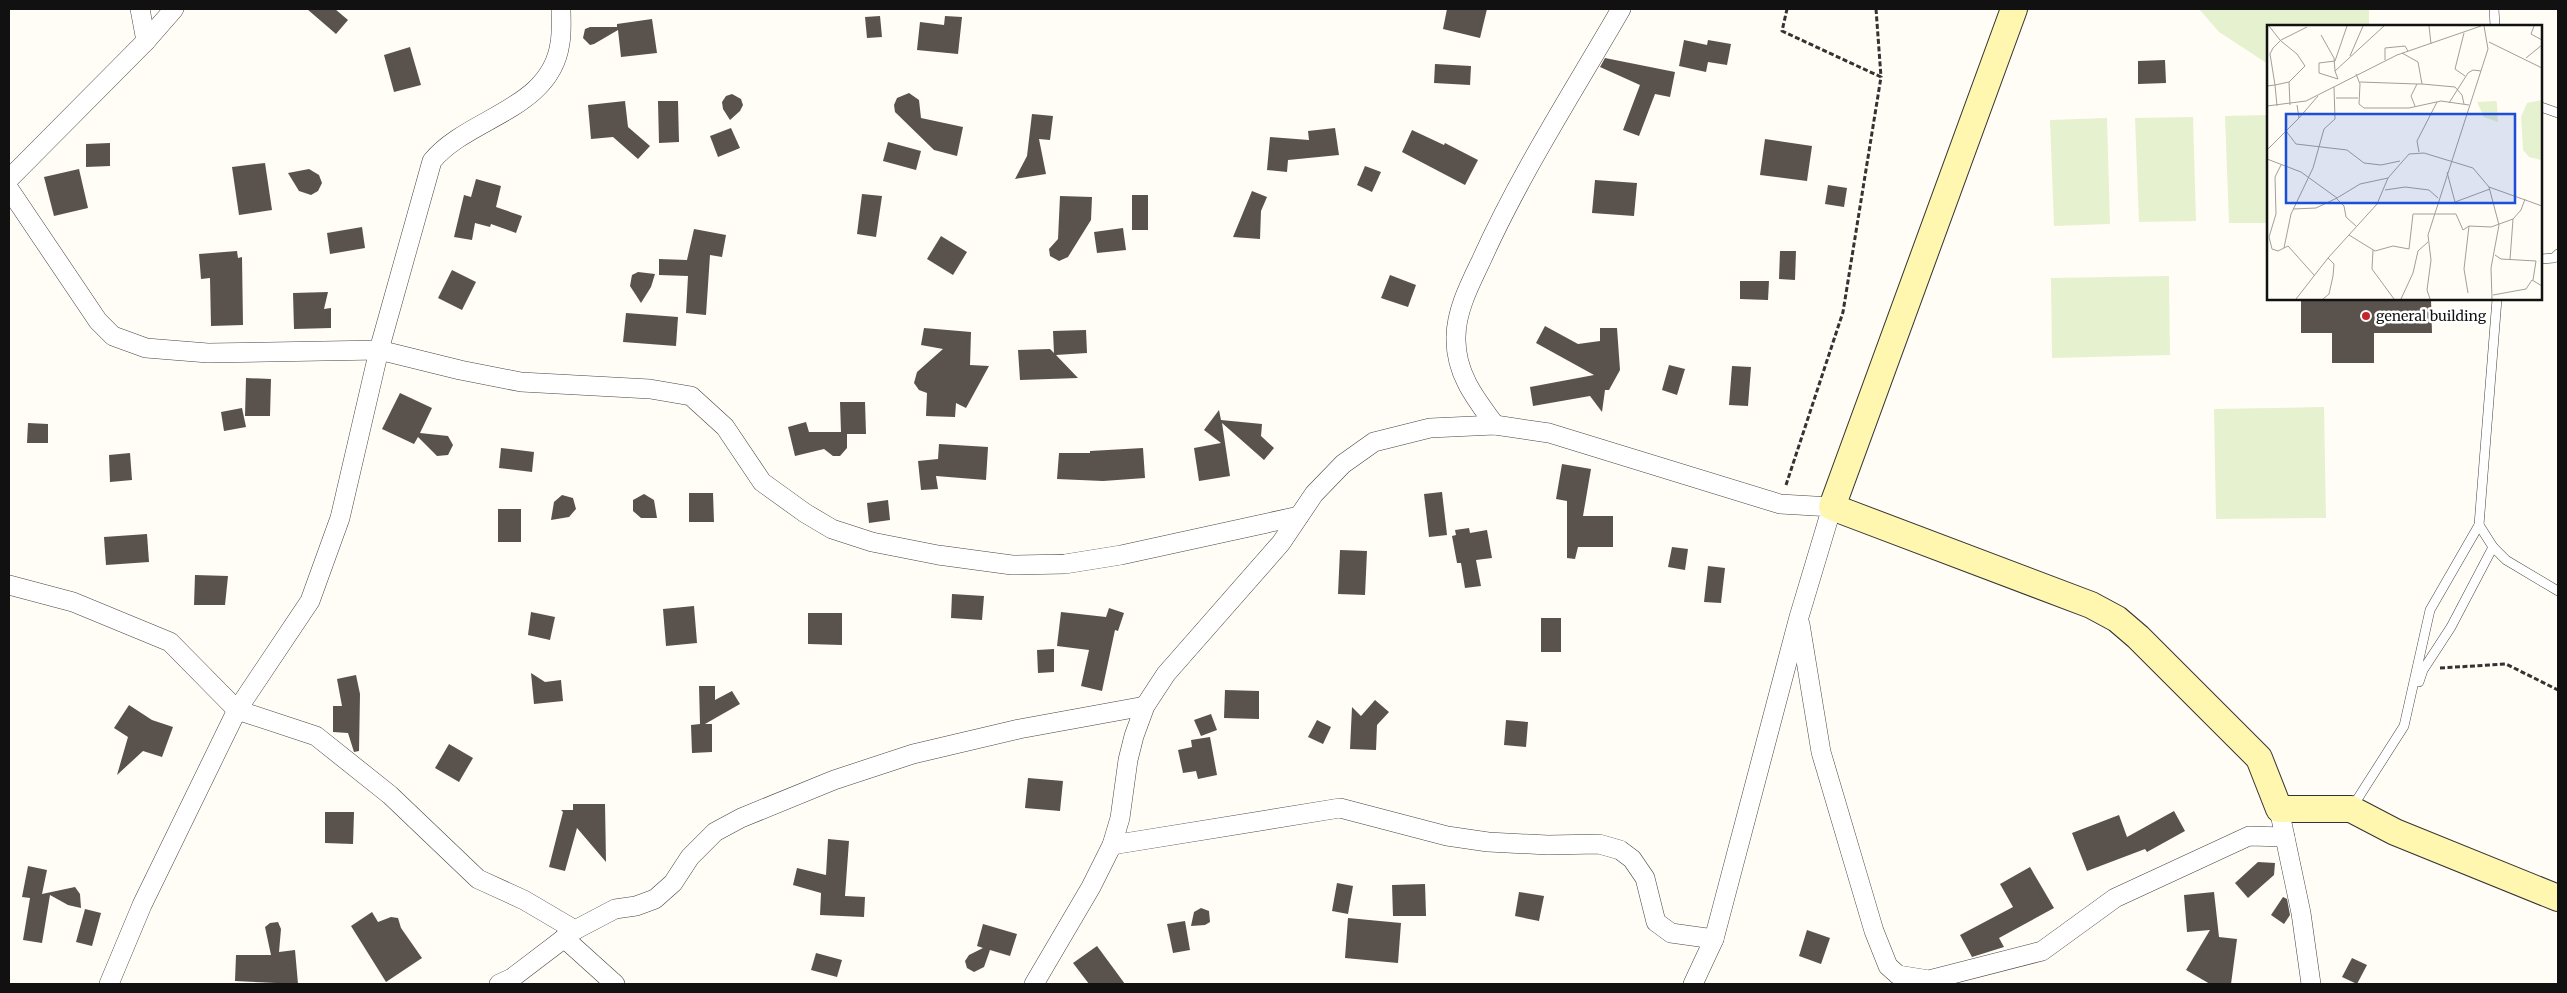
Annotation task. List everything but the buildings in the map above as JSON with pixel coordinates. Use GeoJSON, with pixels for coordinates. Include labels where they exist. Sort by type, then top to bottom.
{"type":"FeatureCollection","features":[{"type":"Feature","properties":{"kind":"street"},"geometry":{"type":"LineString","coordinates":[[140,9],[146,41]]}},
{"type":"Feature","properties":{"kind":"street"},"geometry":{"type":"LineString","coordinates":[[9,179],[146,41],[174,9]]}},
{"type":"Feature","properties":{"kind":"street"},"geometry":{"type":"LineString","coordinates":[[109,984],[142,905],[237,710],[310,601],[340,518],[379,350],[432,161],[444,147],[520,103],[542,82],[556,57],[560,44],[561,9]]}},
{"type":"Feature","properties":{"kind":"street"},"geometry":{"type":"LineString","coordinates":[[1495,425],[1470,391],[1458,365],[1456,335],[1465,295],[1498,223],[1621,9]]}},
{"type":"Feature","properties":{"kind":"street"},"geometry":{"type":"LineString","coordinates":[[1693,984],[1714,939],[1799,616],[1832,507],[2014,9]]}},
{"type":"Feature","properties":{"kind":"street"},"geometry":{"type":"LineString","coordinates":[[9,189],[98,321],[112,336],[146,348],[208,353],[379,350],[460,370],[521,382],[650,389],[691,396],[725,427],[762,482],[805,513],[832,529],[872,542],[1012,565],[1065,564],[1121,555],[1299,516]]}},
{"type":"Feature","properties":{"kind":"street"},"geometry":{"type":"LineString","coordinates":[[1034,984],[1091,888],[1112,844],[1120,818],[1128,760],[1145,706],[1166,674],[1280,543],[1314,494],[1343,464],[1374,442],[1430,428],[1495,425],[1549,433],[1780,504],[1832,507],[2091,605],[2117,619],[2138,637],[2259,758],[2279,809],[2301,913],[2311,984]]}},
{"type":"Feature","properties":{"kind":"street"},"geometry":{"type":"LineString","coordinates":[[9,585],[73,602],[170,642],[237,710],[316,736],[390,796],[478,879],[524,900],[569,934],[615,984]]}},
{"type":"Feature","properties":{"kind":"street"},"geometry":{"type":"LineString","coordinates":[[1799,616],[1820,752],[1874,931],[1888,966],[1898,975],[1929,980],[2042,951],[2115,898],[2249,836],[2285,837]]}},
{"type":"Feature","properties":{"kind":"street"},"geometry":{"type":"LineString","coordinates":[[499,984],[512,978],[569,934],[615,909],[636,906],[655,899],[673,883],[690,857],[715,832],[741,818],[834,780],[914,754],[1019,729],[1145,706]]}},
{"type":"Feature","properties":{"kind":"street"},"geometry":{"type":"LineString","coordinates":[[1112,844],[1340,808],[1455,838],[1548,845],[1599,844],[1620,850],[1632,859],[1645,878],[1656,922],[1671,933],[1714,939]]}},
{"type":"Feature","properties":{"kind":"street"},"geometry":{"type":"LineString","coordinates":[[2279,809],[2352,809],[2395,832],[2558,898]]}},
{"type":"Feature","properties":{"kind":"lane"},"geometry":{"type":"LineString","coordinates":[[2494,9],[2495,25]]}},
{"type":"Feature","properties":{"kind":"lane"},"geometry":{"type":"LineString","coordinates":[[2542,107],[2558,113]]}},
{"type":"Feature","properties":{"kind":"lane"},"geometry":{"type":"LineString","coordinates":[[2542,259],[2554,258],[2558,254]]}},
{"type":"Feature","properties":{"kind":"lane"},"geometry":{"type":"LineString","coordinates":[[2404,726],[2430,610],[2479,525],[2497,300]]}},
{"type":"Feature","properties":{"kind":"lane"},"geometry":{"type":"LineString","coordinates":[[2479,525],[2493,547],[2506,560],[2558,591]]}},
{"type":"Feature","properties":{"kind":"lane"},"geometry":{"type":"LineString","coordinates":[[2352,809],[2404,726],[2423,670],[2451,627],[2493,547]]}},
{"type":"Feature","properties":{"kind":"path"},"geometry":{"type":"LineString","coordinates":[[1787,9],[1782,31],[1881,77]]}},
{"type":"Feature","properties":{"kind":"path"},"geometry":{"type":"LineString","coordinates":[[1780,504],[1843,312],[1881,77],[1876,9]]}},
{"type":"Feature","properties":{"kind":"path"},"geometry":{"type":"LineString","coordinates":[[2423,670],[2506,664],[2558,690]]}},
{"type":"Feature","properties":{"kind":"green space"},"geometry":{"type":"Polygon","coordinates":[[[2199,9],[2369,9],[2369,25],[2267,25],[2267,63],[2219,32],[2199,9]]]}},
{"type":"Feature","properties":{"kind":"green space"},"geometry":{"type":"Polygon","coordinates":[[[2267,115],[2267,223],[2229,223],[2225,116],[2267,115]]]}},
{"type":"Feature","properties":{"kind":"green space"},"geometry":{"type":"Polygon","coordinates":[[[2193,117],[2196,221],[2139,222],[2135,118],[2193,117]]]}},
{"type":"Feature","properties":{"kind":"green space"},"geometry":{"type":"Polygon","coordinates":[[[2107,118],[2110,224],[2054,226],[2050,120],[2107,118]]]}},
{"type":"Feature","properties":{"kind":"green space"},"geometry":{"type":"Polygon","coordinates":[[[2169,276],[2170,355],[2052,358],[2051,278],[2169,276]]]}},
{"type":"Feature","properties":{"kind":"green space"},"geometry":{"type":"Polygon","coordinates":[[[2324,407],[2326,518],[2216,519],[2214,409],[2324,407]]]}},
{"type":"Feature","properties":{"kind":"place","name":"general building"},"geometry":{"type":"Point","coordinates":[2366,316]}}]}
